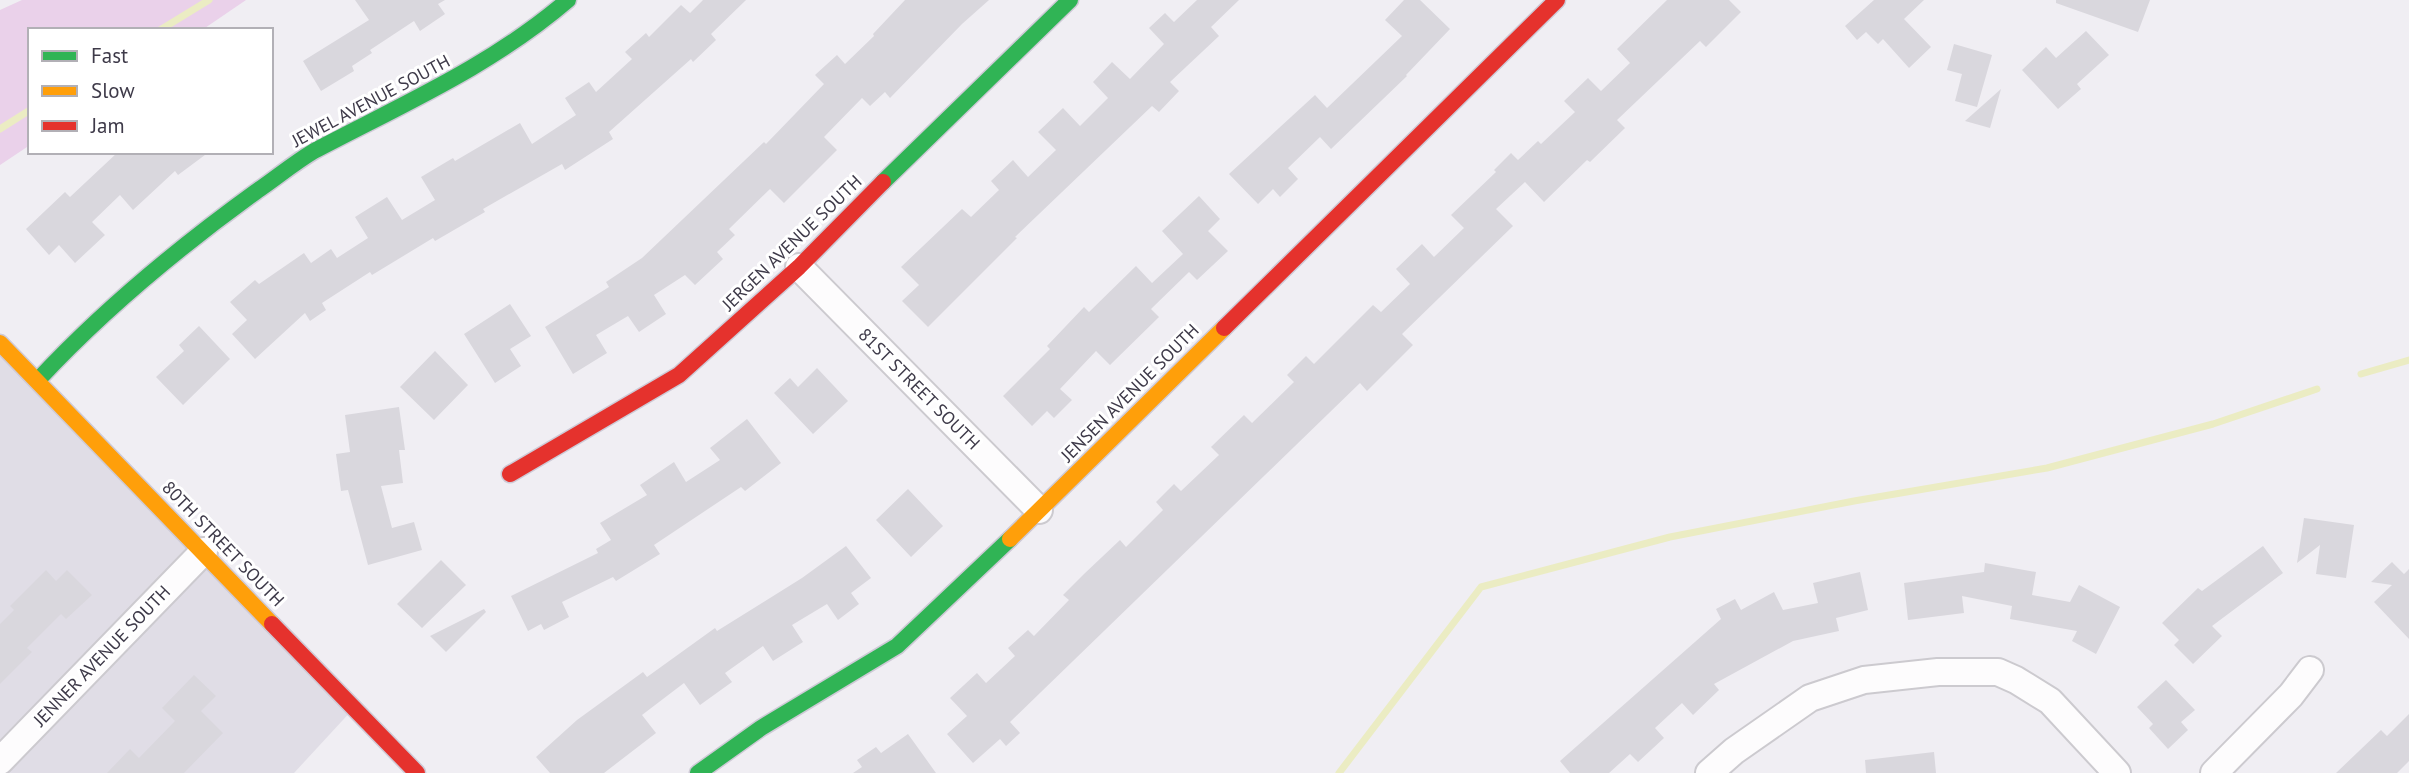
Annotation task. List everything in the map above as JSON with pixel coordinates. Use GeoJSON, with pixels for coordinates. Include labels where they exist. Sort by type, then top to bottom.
{"type":"FeatureCollection","features":[{"type":"Feature","properties":{"kind":"street","name":"JEWEL AVENUE SOUTH"},"geometry":{"type":"LineString","coordinates":[[38,380],[69,345],[187,241],[312,152],[496,56],[546,21],[568,0]]}},
{"type":"Feature","properties":{"kind":"street","name":"JERGEN AVENUE SOUTH"},"geometry":{"type":"LineString","coordinates":[[510,474],[678,375],[799,267],[916,147],[1070,0]]}},
{"type":"Feature","properties":{"kind":"street","name":"JENSEN AVENUE SOUTH"},"geometry":{"type":"LineString","coordinates":[[698,773],[761,728],[897,646],[956,592],[1557,0]]}},
{"type":"Feature","properties":{"kind":"street","name":"81ST STREET SOUTH"},"geometry":{"type":"LineString","coordinates":[[799,267],[1039,510]]}},
{"type":"Feature","properties":{"kind":"street","name":"80TH STREET SOUTH"},"geometry":{"type":"LineString","coordinates":[[0,343],[417,773]]}},
{"type":"Feature","properties":{"kind":"street","name":"JENNER AVENUE SOUTH"},"geometry":{"type":"LineString","coordinates":[[0,761],[204,551]]}},
{"type":"Feature","properties":{"kind":"street"},"geometry":{"type":"LineString","coordinates":[[2214,773],[2291,695],[2310,670]]}},
{"type":"Feature","properties":{"kind":"street"},"geometry":{"type":"LineString","coordinates":[[1709,773],[1734,751],[1810,698],[1864,680],[1938,672],[1998,672],[2016,680],[2050,701],[2117,773]]}},
{"type":"Feature","properties":{"kind":"shaded area"},"geometry":{"type":"Polygon","coordinates":[[[22,0],[246,0],[205,28],[28,28],[28,146],[0,165],[0,10],[22,0]]]}},
{"type":"Feature","properties":{"kind":"shaded area"},"geometry":{"type":"Polygon","coordinates":[[[0,343],[354,708],[294,773],[0,773],[0,343]]]}},
{"type":"Feature","properties":{"kind":"building"},"geometry":{"type":"Polygon","coordinates":[[[355,0],[445,0],[438,4],[445,14],[420,31],[414,21],[370,50],[372,53],[352,66],[354,71],[321,91],[303,61],[369,20],[355,0]]]}},
{"type":"Feature","properties":{"kind":"building"},"geometry":{"type":"Polygon","coordinates":[[[703,0],[746,0],[711,34],[716,40],[609,132],[613,139],[565,170],[562,164],[483,209],[485,212],[435,241],[433,238],[372,275],[370,272],[322,303],[326,310],[310,321],[305,313],[255,359],[232,334],[247,320],[230,302],[255,280],[259,284],[304,253],[311,263],[331,249],[337,258],[368,238],[355,217],[387,197],[402,220],[435,200],[421,177],[453,158],[455,161],[520,123],[532,144],[576,115],[565,98],[589,82],[596,92],[632,59],[625,52],[646,33],[649,37],[681,5],[690,13],[703,0]]]}},
{"type":"Feature","properties":{"kind":"building"},"geometry":{"type":"Polygon","coordinates":[[[905,0],[989,0],[890,98],[885,92],[870,106],[862,98],[824,137],[837,150],[784,203],[770,189],[729,229],[735,235],[717,252],[723,259],[695,285],[685,275],[654,295],[666,314],[639,332],[628,316],[596,335],[607,353],[573,374],[545,327],[609,287],[606,282],[642,258],[764,142],[766,144],[824,84],[815,75],[837,55],[845,64],[905,0]]]}},
{"type":"Feature","properties":{"kind":"building"},"geometry":{"type":"Polygon","coordinates":[[[1197,0],[1239,0],[1211,27],[1219,36],[1170,82],[1179,91],[1159,112],[1152,106],[1015,237],[1017,238],[928,327],[902,301],[919,285],[901,267],[962,209],[971,217],[999,190],[991,181],[1013,160],[1028,177],[1056,150],[1038,132],[1063,108],[1080,126],[1108,98],[1093,82],[1112,62],[1130,79],[1164,44],[1149,28],[1165,13],[1174,22],[1197,0]]]}},
{"type":"Feature","properties":{"kind":"building"},"geometry":{"type":"Polygon","coordinates":[[[1404,0],[1420,0],[1450,29],[1407,76],[1331,149],[1320,137],[1288,168],[1298,179],[1280,197],[1273,189],[1258,204],[1229,174],[1315,95],[1327,108],[1402,36],[1385,20],[1404,0]]]}},
{"type":"Feature","properties":{"kind":"building"},"geometry":{"type":"Polygon","coordinates":[[[1667,0],[1729,0],[1741,12],[1706,47],[1700,41],[1617,120],[1625,128],[1544,202],[1525,182],[1496,209],[1513,226],[1402,334],[1413,345],[1367,391],[1360,383],[1010,722],[1020,733],[1006,746],[1000,739],[973,763],[947,734],[967,716],[950,698],[977,673],[986,683],[1015,656],[1008,648],[1028,630],[1034,636],[1069,600],[1063,595],[1120,540],[1126,547],[1163,510],[1156,502],[1174,484],[1181,491],[1219,455],[1211,447],[1244,415],[1252,423],[1294,382],[1287,375],[1306,356],[1314,364],[1373,305],[1381,312],[1410,284],[1396,269],[1422,244],[1434,257],[1464,228],[1451,215],[1496,172],[1494,170],[1511,153],[1518,160],[1538,141],[1541,144],[1575,112],[1564,101],[1588,78],[1601,91],[1630,63],[1617,49],[1667,0]]]}},
{"type":"Feature","properties":{"kind":"building"},"geometry":{"type":"Polygon","coordinates":[[[1874,0],[1924,0],[1904,19],[1931,47],[1909,68],[1883,39],[1878,44],[1866,32],[1857,40],[1845,26],[1874,0]]]}},
{"type":"Feature","properties":{"kind":"building"},"geometry":{"type":"Polygon","coordinates":[[[2056,0],[2150,0],[2138,32],[2056,3],[2056,0]]]}},
{"type":"Feature","properties":{"kind":"building"},"geometry":{"type":"Polygon","coordinates":[[[2086,31],[2109,55],[2077,84],[2081,89],[2058,109],[2022,70],[2046,47],[2056,58],[2086,31]]]}},
{"type":"Feature","properties":{"kind":"building"},"geometry":{"type":"Polygon","coordinates":[[[1954,44],[1992,55],[1977,107],[1955,101],[1962,74],[1947,70],[1954,44]]]}},
{"type":"Feature","properties":{"kind":"building"},"geometry":{"type":"Polygon","coordinates":[[[2001,89],[1990,128],[1965,121],[2001,89]]]}},
{"type":"Feature","properties":{"kind":"building"},"geometry":{"type":"Polygon","coordinates":[[[116,154],[206,154],[178,175],[175,171],[133,210],[120,195],[92,222],[105,235],[75,263],[59,245],[49,255],[26,229],[65,192],[70,197],[116,154]]]}},
{"type":"Feature","properties":{"kind":"building"},"geometry":{"type":"Polygon","coordinates":[[[1199,196],[1220,219],[1208,231],[1228,251],[1197,280],[1189,272],[1151,309],[1159,317],[1110,365],[1096,351],[1060,389],[1072,400],[1054,418],[1047,411],[1032,426],[1003,396],[1050,349],[1047,346],[1084,307],[1089,312],[1136,266],[1152,283],[1183,254],[1162,231],[1199,196]]]}},
{"type":"Feature","properties":{"kind":"building"},"geometry":{"type":"Polygon","coordinates":[[[510,304],[531,336],[510,349],[521,366],[495,383],[464,334],[510,304]]]}},
{"type":"Feature","properties":{"kind":"building"},"geometry":{"type":"Polygon","coordinates":[[[199,326],[230,359],[183,405],[156,377],[184,351],[179,345],[199,326]]]}},
{"type":"Feature","properties":{"kind":"building"},"geometry":{"type":"Polygon","coordinates":[[[435,351],[468,385],[434,420],[400,387],[435,351]]]}},
{"type":"Feature","properties":{"kind":"building"},"geometry":{"type":"Polygon","coordinates":[[[817,368],[848,401],[813,434],[774,393],[790,378],[798,387],[817,368]]]}},
{"type":"Feature","properties":{"kind":"building"},"geometry":{"type":"Polygon","coordinates":[[[399,407],[405,450],[399,450],[403,483],[381,486],[392,528],[414,522],[422,550],[368,565],[348,490],[341,491],[336,454],[350,452],[345,415],[399,407]]]}},
{"type":"Feature","properties":{"kind":"building"},"geometry":{"type":"Polygon","coordinates":[[[747,419],[781,463],[745,491],[741,487],[654,545],[660,554],[616,581],[613,577],[562,602],[569,617],[544,630],[541,624],[528,631],[511,596],[598,553],[596,549],[611,540],[600,523],[647,495],[640,485],[674,462],[686,482],[720,460],[710,448],[747,419]]]}},
{"type":"Feature","properties":{"kind":"building"},"geometry":{"type":"Polygon","coordinates":[[[908,489],[943,526],[911,557],[876,520],[908,489]]]}},
{"type":"Feature","properties":{"kind":"building"},"geometry":{"type":"Polygon","coordinates":[[[2304,518],[2354,525],[2346,578],[2316,574],[2320,545],[2297,563],[2304,518]]]}},
{"type":"Feature","properties":{"kind":"building"},"geometry":{"type":"Polygon","coordinates":[[[846,546],[871,578],[851,593],[859,604],[838,620],[827,604],[792,625],[803,642],[773,661],[763,646],[725,673],[732,682],[700,705],[684,683],[642,715],[656,733],[604,773],[550,773],[536,757],[577,720],[643,672],[647,677],[715,628],[717,631],[802,578],[846,546]]]}},
{"type":"Feature","properties":{"kind":"building"},"geometry":{"type":"Polygon","coordinates":[[[2263,546],[2283,573],[2212,626],[2222,636],[2193,664],[2174,645],[2179,640],[2162,623],[2198,588],[2202,591],[2263,546]]]}},
{"type":"Feature","properties":{"kind":"building"},"geometry":{"type":"Polygon","coordinates":[[[441,560],[466,585],[422,628],[397,604],[441,560]]]}},
{"type":"Feature","properties":{"kind":"building"},"geometry":{"type":"Polygon","coordinates":[[[2392,562],[2404,574],[2409,569],[2409,639],[2374,602],[2392,585],[2371,582],[2392,562]]]}},
{"type":"Feature","properties":{"kind":"building"},"geometry":{"type":"Polygon","coordinates":[[[1985,563],[2036,572],[2032,595],[2070,602],[2079,585],[2120,607],[2096,654],[2072,641],[2077,631],[2010,619],[2012,606],[1962,596],[1964,613],[1908,620],[1904,583],[1984,572],[1985,563]]]}},
{"type":"Feature","properties":{"kind":"building"},"geometry":{"type":"Polygon","coordinates":[[[46,570],[56,581],[67,570],[92,595],[66,619],[61,614],[27,648],[32,652],[0,684],[0,624],[14,610],[10,606],[46,570]]]}},
{"type":"Feature","properties":{"kind":"building"},"geometry":{"type":"Polygon","coordinates":[[[1860,572],[1868,610],[1836,618],[1839,631],[1793,641],[1714,684],[1719,690],[1693,715],[1682,703],[1655,728],[1664,738],[1638,762],[1630,754],[1609,773],[1570,773],[1560,761],[1721,619],[1716,609],[1735,599],[1741,610],[1774,592],[1783,610],[1818,603],[1813,583],[1860,572]]]}},
{"type":"Feature","properties":{"kind":"building"},"geometry":{"type":"Polygon","coordinates":[[[484,609],[486,612],[446,652],[430,636],[484,609]]]}},
{"type":"Feature","properties":{"kind":"building"},"geometry":{"type":"Polygon","coordinates":[[[194,675],[216,696],[201,711],[223,733],[184,773],[107,773],[130,749],[139,758],[175,721],[162,708],[194,675]]]}},
{"type":"Feature","properties":{"kind":"building"},"geometry":{"type":"Polygon","coordinates":[[[2166,680],[2195,710],[2181,722],[2188,730],[2168,749],[2149,728],[2153,724],[2137,707],[2166,680]]]}},
{"type":"Feature","properties":{"kind":"building"},"geometry":{"type":"Polygon","coordinates":[[[2409,714],[2409,761],[2397,773],[2336,773],[2381,730],[2387,736],[2409,714]]]}},
{"type":"Feature","properties":{"kind":"building"},"geometry":{"type":"Polygon","coordinates":[[[908,734],[936,773],[853,773],[862,767],[857,760],[876,747],[881,753],[908,734]]]}},
{"type":"Feature","properties":{"kind":"building"},"geometry":{"type":"Polygon","coordinates":[[[1934,752],[1936,773],[1866,773],[1865,760],[1934,752]]]}},
{"type":"Feature","properties":{"kind":"waterway"},"geometry":{"type":"LineString","coordinates":[[163,28],[209,0]]}},
{"type":"Feature","properties":{"kind":"waterway"},"geometry":{"type":"LineString","coordinates":[[0,129],[28,111]]}},
{"type":"Feature","properties":{"kind":"waterway"},"geometry":{"type":"LineString","coordinates":[[2361,374],[2409,360]]}},
{"type":"Feature","properties":{"kind":"waterway"},"geometry":{"type":"LineString","coordinates":[[1339,773],[1481,587],[1670,537],[1854,501],[2047,468],[2213,424],[2317,389]]}},
{"type":"Feature","properties":{"kind":"traffic: fast"},"geometry":{"type":"LineString","coordinates":[[38,380],[143,280],[292,166],[314,151],[446,83],[539,24],[568,0]]}},
{"type":"Feature","properties":{"kind":"traffic: fast"},"geometry":{"type":"LineString","coordinates":[[883,182],[1070,0]]}},
{"type":"Feature","properties":{"kind":"traffic: fast"},"geometry":{"type":"LineString","coordinates":[[698,773],[761,728],[897,646],[1010,539]]}},
{"type":"Feature","properties":{"kind":"traffic: slow"},"geometry":{"type":"LineString","coordinates":[[1010,539],[1224,328]]}},
{"type":"Feature","properties":{"kind":"traffic: slow"},"geometry":{"type":"LineString","coordinates":[[0,343],[272,624]]}},
{"type":"Feature","properties":{"kind":"traffic: jam"},"geometry":{"type":"LineString","coordinates":[[1224,328],[1557,0]]}},
{"type":"Feature","properties":{"kind":"traffic: jam"},"geometry":{"type":"LineString","coordinates":[[510,474],[679,375],[799,267],[883,182]]}},
{"type":"Feature","properties":{"kind":"traffic: jam"},"geometry":{"type":"LineString","coordinates":[[272,624],[417,773]]}}]}
